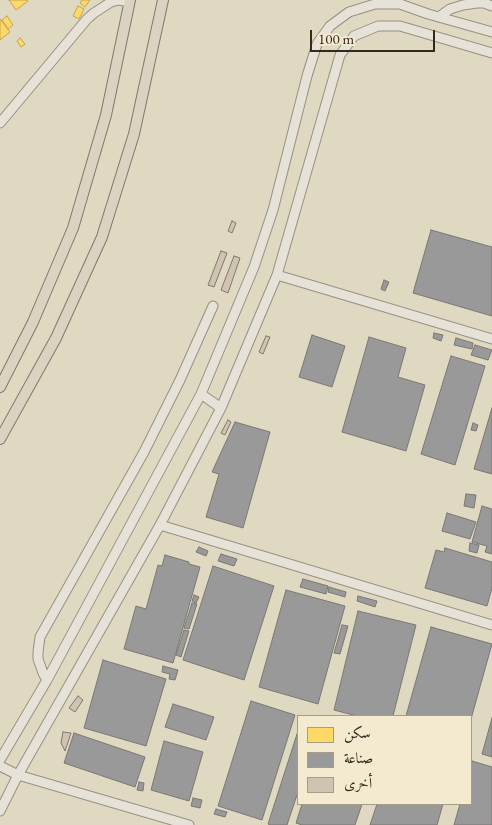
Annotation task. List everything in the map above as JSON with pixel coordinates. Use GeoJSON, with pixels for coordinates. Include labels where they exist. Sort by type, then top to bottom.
{"type":"FeatureCollection","features":[{"type":"Feature","properties":{"kind":"main road"},"geometry":{"type":"LineString","coordinates":[[0,439],[56,338],[102,237],[134,134],[163,0]]}},
{"type":"Feature","properties":{"kind":"main road"},"geometry":{"type":"LineString","coordinates":[[158,26],[169,0]]}},
{"type":"Feature","properties":{"kind":"main road"},"geometry":{"type":"LineString","coordinates":[[0,387],[33,322],[73,228],[106,114],[129,1]]}},
{"type":"Feature","properties":{"kind":"street"},"geometry":{"type":"LineString","coordinates":[[0,123],[87,19],[111,2],[119,0],[129,1]]}},
{"type":"Feature","properties":{"kind":"street"},"geometry":{"type":"LineString","coordinates":[[439,17],[450,9],[463,5],[484,3],[492,6]]}},
{"type":"Feature","properties":{"kind":"street"},"geometry":{"type":"LineString","coordinates":[[0,760],[47,680],[200,394],[257,259],[273,210],[317,44],[330,26],[343,16],[349,12],[374,4],[400,4],[492,32]]}},
{"type":"Feature","properties":{"kind":"street"},"geometry":{"type":"LineString","coordinates":[[0,811],[18,775],[160,525],[221,408],[277,275],[340,55],[354,36],[378,26],[400,26],[492,53]]}},
{"type":"Feature","properties":{"kind":"street"},"geometry":{"type":"LineString","coordinates":[[277,275],[492,339]]}},
{"type":"Feature","properties":{"kind":"street"},"geometry":{"type":"LineString","coordinates":[[47,680],[38,659],[40,637],[144,452],[180,380],[213,306]]}},
{"type":"Feature","properties":{"kind":"street"},"geometry":{"type":"LineString","coordinates":[[200,394],[221,408]]}},
{"type":"Feature","properties":{"kind":"street"},"geometry":{"type":"LineString","coordinates":[[160,525],[492,625]]}},
{"type":"Feature","properties":{"kind":"street"},"geometry":{"type":"LineString","coordinates":[[0,766],[18,775],[189,825]]}},
{"type":"Feature","properties":{"kind":"building: سكن"},"geometry":{"type":"Polygon","coordinates":[[[9,0],[27,0],[28,1],[16,10],[9,0]]]}},
{"type":"Feature","properties":{"kind":"building: سكن"},"geometry":{"type":"Polygon","coordinates":[[[82,0],[90,0],[85,7],[80,3],[82,0]]]}},
{"type":"Feature","properties":{"kind":"building: سكن"},"geometry":{"type":"Polygon","coordinates":[[[78,6],[84,9],[79,19],[73,16],[78,6]]]}},
{"type":"Feature","properties":{"kind":"building: سكن"},"geometry":{"type":"Polygon","coordinates":[[[7,16],[13,25],[8,29],[2,20],[7,16]]]}},
{"type":"Feature","properties":{"kind":"building: سكن"},"geometry":{"type":"Polygon","coordinates":[[[0,19],[10,32],[0,40],[0,19]]]}},
{"type":"Feature","properties":{"kind":"building: سكن"},"geometry":{"type":"Polygon","coordinates":[[[20,38],[25,44],[21,47],[17,41],[20,38]]]}},
{"type":"Feature","properties":{"kind":"building: صناعة"},"geometry":{"type":"Polygon","coordinates":[[[431,230],[492,247],[492,316],[413,293],[431,230]]]}},
{"type":"Feature","properties":{"kind":"building: صناعة"},"geometry":{"type":"Polygon","coordinates":[[[384,280],[389,282],[385,291],[381,289],[384,280]]]}},
{"type":"Feature","properties":{"kind":"building: صناعة"},"geometry":{"type":"Polygon","coordinates":[[[434,333],[443,335],[441,341],[433,338],[434,333]]]}},
{"type":"Feature","properties":{"kind":"building: صناعة"},"geometry":{"type":"Polygon","coordinates":[[[312,335],[345,346],[332,387],[299,377],[312,335]]]}},
{"type":"Feature","properties":{"kind":"building: صناعة"},"geometry":{"type":"Polygon","coordinates":[[[369,337],[406,348],[398,377],[425,385],[406,451],[342,432],[369,337]]]}},
{"type":"Feature","properties":{"kind":"building: صناعة"},"geometry":{"type":"Polygon","coordinates":[[[456,338],[473,343],[472,349],[454,345],[456,338]]]}},
{"type":"Feature","properties":{"kind":"building: صناعة"},"geometry":{"type":"Polygon","coordinates":[[[475,345],[492,350],[488,360],[471,355],[475,345]]]}},
{"type":"Feature","properties":{"kind":"building: صناعة"},"geometry":{"type":"Polygon","coordinates":[[[451,356],[485,366],[455,465],[421,454],[451,356]]]}},
{"type":"Feature","properties":{"kind":"building: صناعة"},"geometry":{"type":"Polygon","coordinates":[[[492,408],[492,474],[474,469],[492,408]]]}},
{"type":"Feature","properties":{"kind":"building: صناعة"},"geometry":{"type":"Polygon","coordinates":[[[235,422],[270,432],[243,528],[206,517],[219,474],[212,472],[235,422]]]}},
{"type":"Feature","properties":{"kind":"building: صناعة"},"geometry":{"type":"Polygon","coordinates":[[[473,423],[478,425],[476,431],[471,430],[473,423]]]}},
{"type":"Feature","properties":{"kind":"building: صناعة"},"geometry":{"type":"Polygon","coordinates":[[[466,494],[476,495],[474,508],[464,506],[466,494]]]}},
{"type":"Feature","properties":{"kind":"building: صناعة"},"geometry":{"type":"Polygon","coordinates":[[[482,506],[492,509],[492,554],[485,552],[487,546],[472,542],[482,506]]]}},
{"type":"Feature","properties":{"kind":"building: صناعة"},"geometry":{"type":"Polygon","coordinates":[[[447,513],[476,522],[470,539],[442,531],[447,513]]]}},
{"type":"Feature","properties":{"kind":"building: صناعة"},"geometry":{"type":"Polygon","coordinates":[[[470,543],[479,545],[477,553],[469,551],[470,543]]]}},
{"type":"Feature","properties":{"kind":"building: صناعة"},"geometry":{"type":"Polygon","coordinates":[[[199,547],[208,551],[206,556],[196,552],[199,547]]]}},
{"type":"Feature","properties":{"kind":"building: صناعة"},"geometry":{"type":"Polygon","coordinates":[[[445,548],[492,562],[492,588],[487,606],[425,588],[436,550],[444,552],[445,548]]]}},
{"type":"Feature","properties":{"kind":"building: صناعة"},"geometry":{"type":"Polygon","coordinates":[[[221,554],[237,559],[234,566],[218,561],[221,554]]]}},
{"type":"Feature","properties":{"kind":"building: صناعة"},"geometry":{"type":"Polygon","coordinates":[[[165,555],[200,567],[173,663],[124,649],[136,606],[146,609],[158,565],[162,566],[165,555]]]}},
{"type":"Feature","properties":{"kind":"building: صناعة"},"geometry":{"type":"Polygon","coordinates":[[[213,566],[274,586],[244,680],[183,660],[213,566]]]}},
{"type":"Feature","properties":{"kind":"building: صناعة"},"geometry":{"type":"Polygon","coordinates":[[[303,579],[328,586],[326,594],[300,587],[303,579]]]}},
{"type":"Feature","properties":{"kind":"building: صناعة"},"geometry":{"type":"Polygon","coordinates":[[[329,587],[346,592],[345,597],[328,592],[329,587]]]}},
{"type":"Feature","properties":{"kind":"building: صناعة"},"geometry":{"type":"Polygon","coordinates":[[[286,590],[345,606],[318,704],[259,687],[286,590]]]}},
{"type":"Feature","properties":{"kind":"building: صناعة"},"geometry":{"type":"Polygon","coordinates":[[[194,595],[199,597],[196,603],[192,601],[194,595]]]}},
{"type":"Feature","properties":{"kind":"building: صناعة"},"geometry":{"type":"Polygon","coordinates":[[[358,596],[377,601],[375,607],[357,601],[358,596]]]}},
{"type":"Feature","properties":{"kind":"building: صناعة"},"geometry":{"type":"Polygon","coordinates":[[[192,603],[197,604],[189,629],[184,628],[192,603]]]}},
{"type":"Feature","properties":{"kind":"building: صناعة"},"geometry":{"type":"Polygon","coordinates":[[[358,611],[416,625],[393,715],[353,715],[334,710],[358,611]]]}},
{"type":"Feature","properties":{"kind":"building: صناعة"},"geometry":{"type":"Polygon","coordinates":[[[342,625],[348,626],[340,654],[334,653],[342,625]]]}},
{"type":"Feature","properties":{"kind":"building: صناعة"},"geometry":{"type":"Polygon","coordinates":[[[431,627],[492,644],[472,715],[406,715],[431,627]]]}},
{"type":"Feature","properties":{"kind":"building: صناعة"},"geometry":{"type":"Polygon","coordinates":[[[184,630],[189,631],[181,657],[176,655],[184,630]]]}},
{"type":"Feature","properties":{"kind":"building: صناعة"},"geometry":{"type":"Polygon","coordinates":[[[103,660],[166,679],[146,746],[84,728],[103,660]]]}},
{"type":"Feature","properties":{"kind":"building: صناعة"},"geometry":{"type":"Polygon","coordinates":[[[163,666],[178,670],[175,680],[169,679],[170,674],[162,672],[163,666]]]}},
{"type":"Feature","properties":{"kind":"building: صناعة"},"geometry":{"type":"Polygon","coordinates":[[[251,701],[295,715],[262,820],[218,806],[251,701]]]}},
{"type":"Feature","properties":{"kind":"building: صناعة"},"geometry":{"type":"Polygon","coordinates":[[[173,704],[214,717],[206,740],[165,727],[173,704]]]}},
{"type":"Feature","properties":{"kind":"building: صناعة"},"geometry":{"type":"Polygon","coordinates":[[[492,718],[492,757],[482,754],[492,718]]]}},
{"type":"Feature","properties":{"kind":"building: صناعة"},"geometry":{"type":"Polygon","coordinates":[[[74,733],[145,757],[135,787],[64,763],[74,733]]]}},
{"type":"Feature","properties":{"kind":"building: صناعة"},"geometry":{"type":"Polygon","coordinates":[[[297,734],[297,795],[287,825],[268,824],[297,734]]]}},
{"type":"Feature","properties":{"kind":"building: صناعة"},"geometry":{"type":"Polygon","coordinates":[[[164,741],[203,752],[189,801],[151,790],[164,741]]]}},
{"type":"Feature","properties":{"kind":"building: صناعة"},"geometry":{"type":"Polygon","coordinates":[[[472,761],[492,767],[492,825],[454,825],[460,805],[472,805],[472,761]]]}},
{"type":"Feature","properties":{"kind":"building: صناعة"},"geometry":{"type":"Polygon","coordinates":[[[139,782],[144,783],[143,791],[137,790],[139,782]]]}},
{"type":"Feature","properties":{"kind":"building: صناعة"},"geometry":{"type":"Polygon","coordinates":[[[193,798],[202,800],[200,808],[191,806],[193,798]]]}},
{"type":"Feature","properties":{"kind":"building: صناعة"},"geometry":{"type":"Polygon","coordinates":[[[302,805],[362,805],[355,825],[302,825],[296,823],[302,805]]]}},
{"type":"Feature","properties":{"kind":"building: صناعة"},"geometry":{"type":"Polygon","coordinates":[[[377,805],[443,805],[437,825],[370,825],[377,805]]]}},
{"type":"Feature","properties":{"kind":"building: صناعة"},"geometry":{"type":"Polygon","coordinates":[[[216,809],[227,812],[225,817],[214,814],[216,809]]]}},
{"type":"Feature","properties":{"kind":"building: أخرى"},"geometry":{"type":"Polygon","coordinates":[[[232,221],[236,223],[232,233],[228,231],[232,221]]]}},
{"type":"Feature","properties":{"kind":"building: أخرى"},"geometry":{"type":"Polygon","coordinates":[[[221,251],[227,253],[214,287],[208,285],[221,251]]]}},
{"type":"Feature","properties":{"kind":"building: أخرى"},"geometry":{"type":"Polygon","coordinates":[[[234,256],[240,258],[228,293],[221,290],[234,256]]]}},
{"type":"Feature","properties":{"kind":"building: أخرى"},"geometry":{"type":"Polygon","coordinates":[[[266,336],[270,337],[263,354],[259,352],[266,336]]]}},
{"type":"Feature","properties":{"kind":"building: أخرى"},"geometry":{"type":"Polygon","coordinates":[[[228,420],[231,422],[225,435],[221,433],[228,420]]]}},
{"type":"Feature","properties":{"kind":"building: أخرى"},"geometry":{"type":"Polygon","coordinates":[[[78,696],[83,700],[75,712],[69,708],[78,696]]]}},
{"type":"Feature","properties":{"kind":"building: أخرى"},"geometry":{"type":"Polygon","coordinates":[[[63,732],[71,733],[65,751],[61,743],[63,732]]]}}]}
